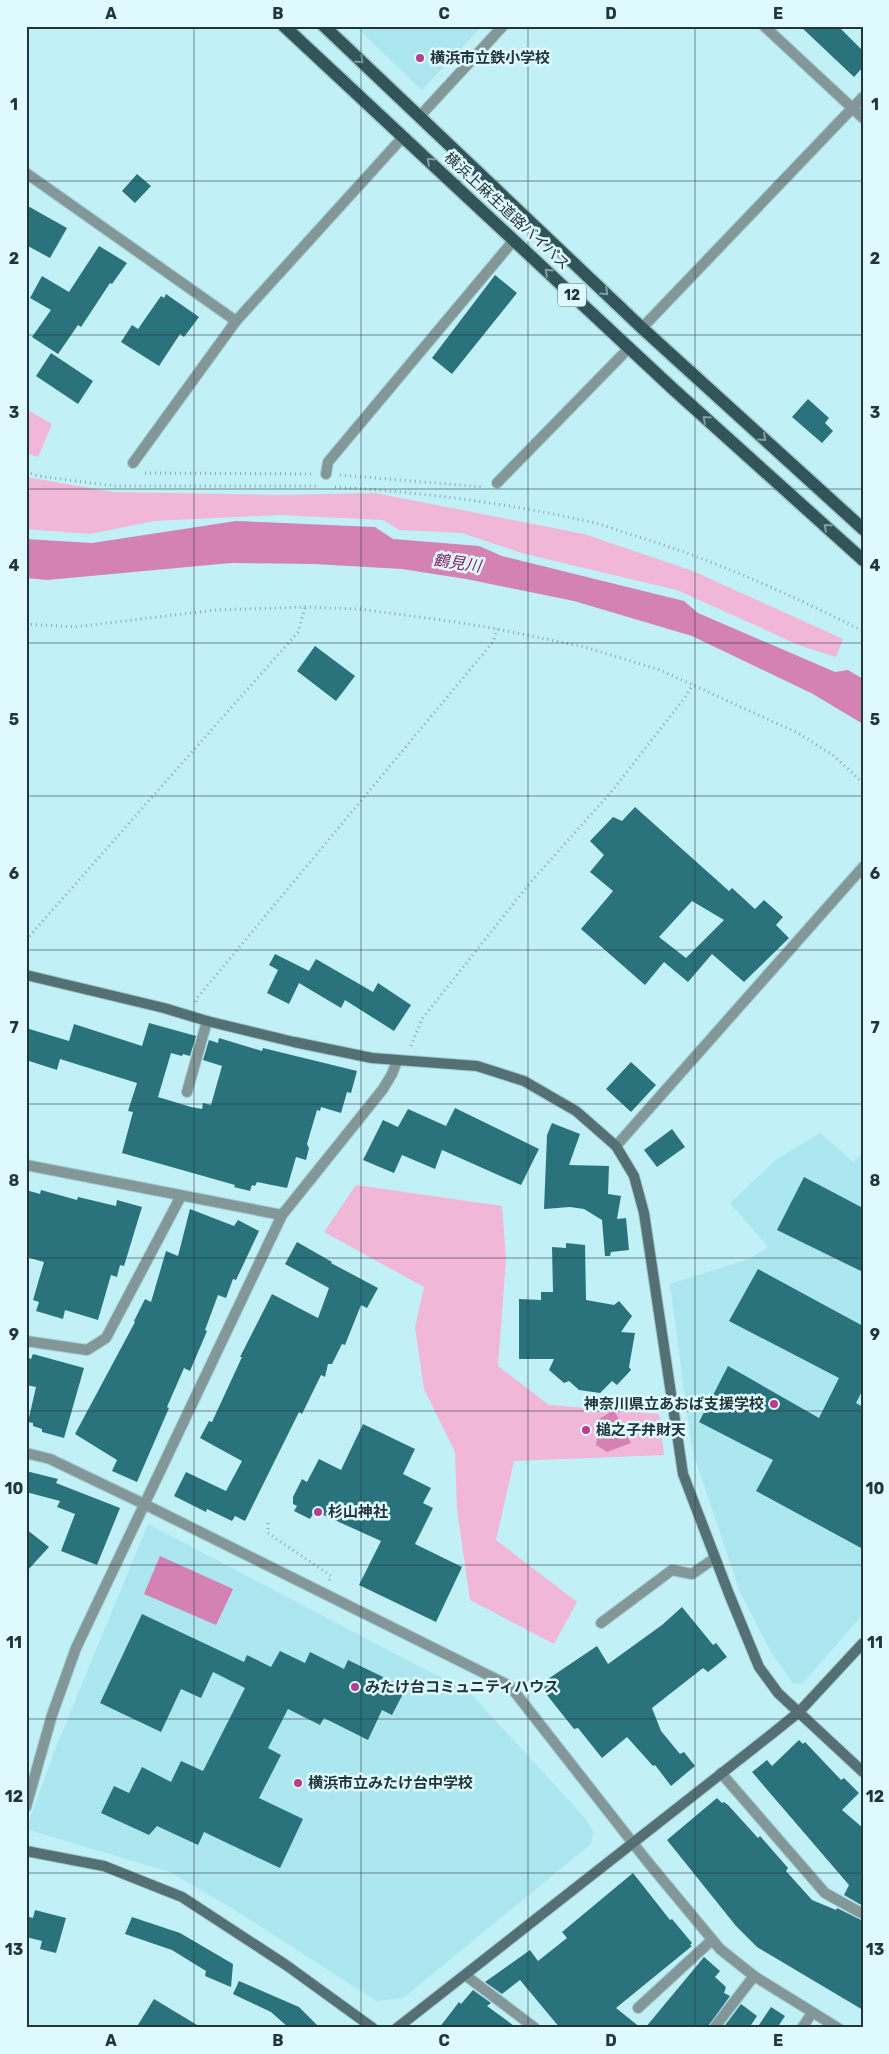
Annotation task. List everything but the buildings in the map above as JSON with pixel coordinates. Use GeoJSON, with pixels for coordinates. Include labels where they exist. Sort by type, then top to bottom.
{"type":"FeatureCollection","features":[{"type":"Feature","properties":{"kind":"main road","name":"横浜上麻生道路バイパス"},"geometry":{"type":"LineString","coordinates":[[284,26],[629,348],[863,560]]}},
{"type":"Feature","properties":{"kind":"main road","name":"横浜上麻生道路バイパス"},"geometry":{"type":"LineString","coordinates":[[324,26],[642,328],[863,529]]}},
{"type":"Feature","properties":{"kind":"street"},"geometry":{"type":"LineString","coordinates":[[420,116],[503,26]]}},
{"type":"Feature","properties":{"kind":"street"},"geometry":{"type":"LineString","coordinates":[[764,26],[863,118]]}},
{"type":"Feature","properties":{"kind":"street"},"geometry":{"type":"LineString","coordinates":[[642,328],[863,97]]}},
{"type":"Feature","properties":{"kind":"street"},"geometry":{"type":"LineString","coordinates":[[133,463],[236,321],[403,137]]}},
{"type":"Feature","properties":{"kind":"street"},"geometry":{"type":"LineString","coordinates":[[26,173],[236,321]]}},
{"type":"Feature","properties":{"kind":"street"},"geometry":{"type":"LineString","coordinates":[[326,474],[328,462],[514,240]]}},
{"type":"Feature","properties":{"kind":"street"},"geometry":{"type":"LineString","coordinates":[[497,483],[629,348]]}},
{"type":"Feature","properties":{"kind":"street"},"geometry":{"type":"LineString","coordinates":[[616,1146],[863,868]]}},
{"type":"Feature","properties":{"kind":"street"},"geometry":{"type":"LineString","coordinates":[[26,975],[164,1008],[207,1022],[294,1042],[397,1061],[477,1066],[524,1081],[576,1111],[616,1146],[634,1176],[644,1213],[683,1474],[715,1558],[759,1666],[778,1692],[863,1772]]}},
{"type":"Feature","properties":{"kind":"street"},"geometry":{"type":"LineString","coordinates":[[187,1092],[207,1022]]}},
{"type":"Feature","properties":{"kind":"street"},"geometry":{"type":"LineString","coordinates":[[26,1807],[52,1715],[76,1648],[282,1215],[383,1089],[397,1061]]}},
{"type":"Feature","properties":{"kind":"street"},"geometry":{"type":"LineString","coordinates":[[26,1165],[282,1215]]}},
{"type":"Feature","properties":{"kind":"street"},"geometry":{"type":"LineString","coordinates":[[26,1341],[87,1350],[106,1338],[181,1196]]}},
{"type":"Feature","properties":{"kind":"street"},"geometry":{"type":"LineString","coordinates":[[26,1453],[50,1459],[144,1504],[510,1686],[633,1843],[720,1949],[754,1976],[838,2028]]}},
{"type":"Feature","properties":{"kind":"street"},"geometry":{"type":"LineString","coordinates":[[601,1623],[672,1570],[692,1574],[715,1558]]}},
{"type":"Feature","properties":{"kind":"street"},"geometry":{"type":"LineString","coordinates":[[397,2028],[799,1712],[863,1643]]}},
{"type":"Feature","properties":{"kind":"street"},"geometry":{"type":"LineString","coordinates":[[721,1773],[825,1893],[863,1914]]}},
{"type":"Feature","properties":{"kind":"street"},"geometry":{"type":"LineString","coordinates":[[26,1851],[104,1866],[182,1896],[286,1965],[373,2028]]}},
{"type":"Feature","properties":{"kind":"street"},"geometry":{"type":"LineString","coordinates":[[638,2008],[712,1940]]}},
{"type":"Feature","properties":{"kind":"street"},"geometry":{"type":"LineString","coordinates":[[465,1975],[535,2028]]}},
{"type":"Feature","properties":{"kind":"street"},"geometry":{"type":"LineString","coordinates":[[714,2028],[754,1976]]}},
{"type":"Feature","properties":{"kind":"street"},"geometry":{"type":"LineString","coordinates":[[802,2028],[812,2013]]}},
{"type":"Feature","properties":{"kind":"path"},"geometry":{"type":"LineString","coordinates":[[26,472],[38,476],[115,486],[322,486]]}},
{"type":"Feature","properties":{"kind":"path"},"geometry":{"type":"LineString","coordinates":[[331,487],[386,490],[487,503],[583,520],[663,544],[741,573],[863,631]]}},
{"type":"Feature","properties":{"kind":"path"},"geometry":{"type":"LineString","coordinates":[[26,940],[298,632],[305,607]]}},
{"type":"Feature","properties":{"kind":"path"},"geometry":{"type":"LineString","coordinates":[[26,624],[74,627],[216,610],[305,607],[359,609],[498,629],[585,646],[660,670],[798,733],[833,755],[863,783]]}},
{"type":"Feature","properties":{"kind":"path"},"geometry":{"type":"LineString","coordinates":[[189,1016],[198,997],[493,642],[498,629]]}},
{"type":"Feature","properties":{"kind":"path"},"geometry":{"type":"LineString","coordinates":[[408,1062],[412,1040],[422,1019],[529,884],[612,791],[686,696],[692,684]]}},
{"type":"Feature","properties":{"kind":"path"},"geometry":{"type":"LineString","coordinates":[[268,1523],[268,1533],[331,1576],[325,1594]]}},
{"type":"Feature","properties":{"kind":"shaded area","name":"横浜市立鉄小学校"},"geometry":{"type":"Polygon","coordinates":[[[355,26],[482,26],[422,90],[355,26]]]}},
{"type":"Feature","properties":{"kind":"shaded area"},"geometry":{"type":"Polygon","coordinates":[[[26,409],[52,424],[38,457],[26,453],[26,409]]]}},
{"type":"Feature","properties":{"kind":"shaded area"},"geometry":{"type":"Polygon","coordinates":[[[26,477],[113,492],[281,495],[375,493],[584,534],[693,571],[843,639],[836,657],[801,646],[677,590],[525,554],[462,533],[399,530],[383,520],[279,515],[154,521],[90,534],[26,529],[26,477]]]}},
{"type":"Feature","properties":{"kind":"shaded area","name":"神奈川県立あおば支援学校"},"geometry":{"type":"Polygon","coordinates":[[[820,1133],[853,1162],[863,1152],[863,1614],[802,1684],[793,1683],[771,1652],[740,1592],[692,1449],[670,1284],[749,1259],[768,1247],[730,1203],[777,1159],[820,1133]]]}},
{"type":"Feature","properties":{"kind":"shaded area"},"geometry":{"type":"Polygon","coordinates":[[[356,1185],[502,1206],[506,1259],[498,1366],[549,1405],[659,1414],[664,1455],[514,1461],[496,1540],[577,1602],[554,1644],[470,1600],[457,1509],[455,1452],[424,1389],[415,1327],[424,1287],[324,1232],[356,1185]]]}},
{"type":"Feature","properties":{"kind":"shaded area","name":"横浜市立みたけ台中学校"},"geometry":{"type":"Polygon","coordinates":[[[148,1524],[470,1693],[586,1819],[593,1832],[591,1844],[403,1998],[376,2001],[238,1912],[170,1872],[26,1829],[56,1747],[148,1524]]]}},
{"type":"Feature","properties":{"kind":"water","name":"鶴見川"},"geometry":{"type":"Polygon","coordinates":[[[236,521],[375,527],[393,539],[479,546],[502,556],[684,601],[698,613],[835,672],[848,670],[863,679],[863,724],[813,694],[692,636],[574,601],[466,579],[402,569],[314,564],[231,563],[47,580],[26,578],[26,539],[92,543],[236,521]]]}},
{"type":"Feature","properties":{"kind":"water"},"geometry":{"type":"Polygon","coordinates":[[[614,1410],[631,1443],[607,1452],[596,1445],[599,1419],[614,1410]]]}},
{"type":"Feature","properties":{"kind":"water"},"geometry":{"type":"Polygon","coordinates":[[[160,1556],[233,1589],[216,1625],[144,1594],[160,1556]]]}},
{"type":"Feature","properties":{"kind":"place","name":"横浜市立鉄小学校"},"geometry":{"type":"Point","coordinates":[420,58]}},
{"type":"Feature","properties":{"kind":"place","name":"神奈川県立あおば支援学校"},"geometry":{"type":"Point","coordinates":[774,1404]}},
{"type":"Feature","properties":{"kind":"place","name":"槌之子弁財天"},"geometry":{"type":"Point","coordinates":[586,1430]}},
{"type":"Feature","properties":{"kind":"place","name":"杉山神社"},"geometry":{"type":"Point","coordinates":[318,1512]}},
{"type":"Feature","properties":{"kind":"place","name":"みたけ台コミュニティハウス"},"geometry":{"type":"Point","coordinates":[355,1687]}},
{"type":"Feature","properties":{"kind":"place","name":"横浜市立みたけ台中学校"},"geometry":{"type":"Point","coordinates":[298,1783]}}]}
